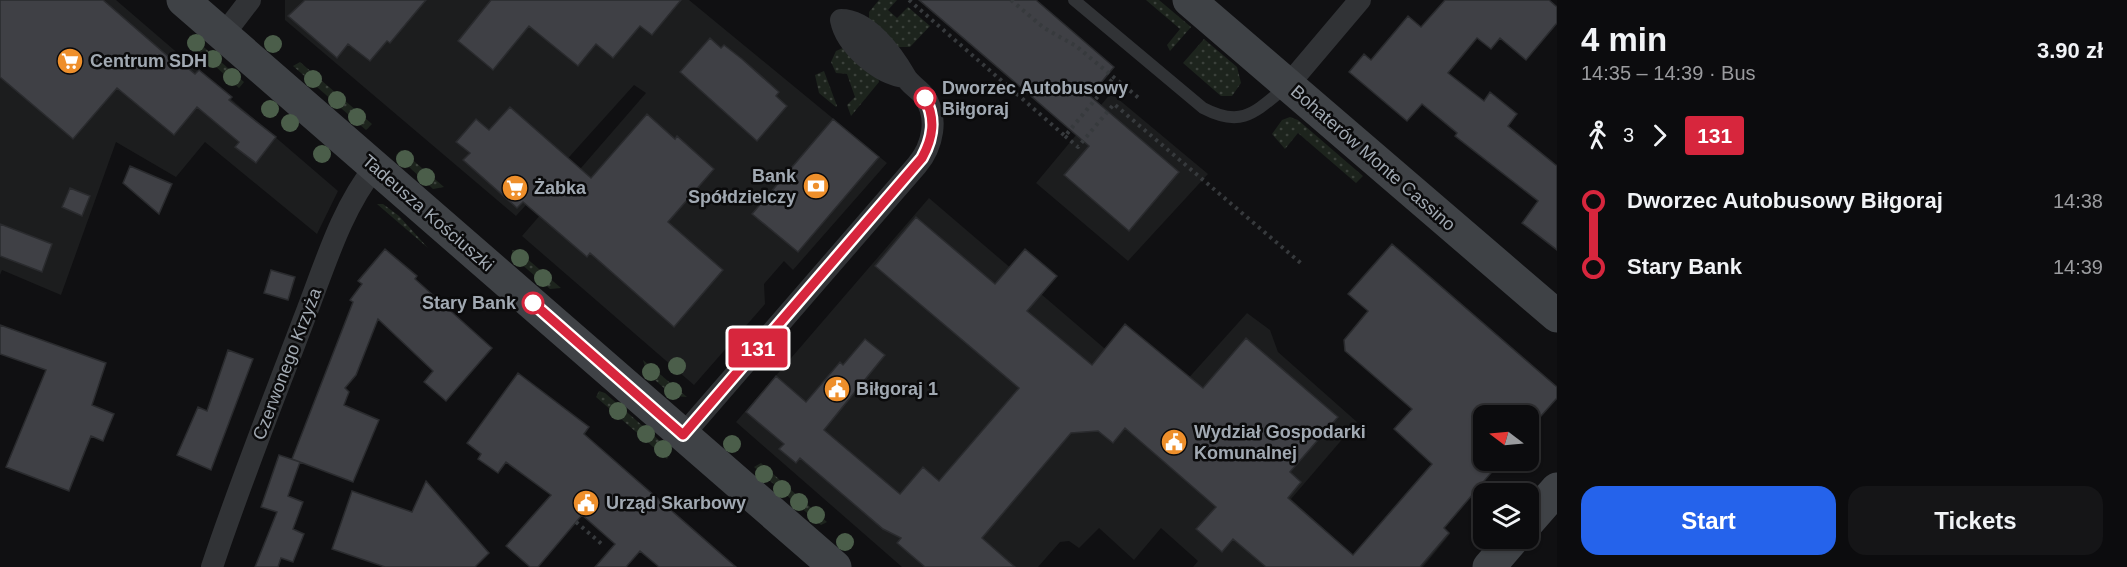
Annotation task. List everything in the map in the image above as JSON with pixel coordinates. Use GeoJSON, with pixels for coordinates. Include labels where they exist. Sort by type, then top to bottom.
{"type":"FeatureCollection","features":[{"type":"Feature","properties":{"kind":"street","name":"Tadeusza Kościuszki"},"geometry":{"type":"LineString","coordinates":[[183,0],[835,567]]}},
{"type":"Feature","properties":{"kind":"street"},"geometry":{"type":"LineString","coordinates":[[224,34],[250,0]]}},
{"type":"Feature","properties":{"kind":"street","name":"Bohaterów Monte Cassino"},"geometry":{"type":"LineString","coordinates":[[1189,0],[1557,316]]}},
{"type":"Feature","properties":{"kind":"street"},"geometry":{"type":"LineString","coordinates":[[1288,85],[1360,0]]}},
{"type":"Feature","properties":{"kind":"street"},"geometry":{"type":"LineString","coordinates":[[683,435],[922,158],[932,136],[931,110],[921,92],[905,77]]}},
{"type":"Feature","properties":{"kind":"street","name":"Czerwonego Krzyża"},"geometry":{"type":"LineString","coordinates":[[212,567],[238,489],[329,255],[363,182],[375,166]]}},
{"type":"Feature","properties":{"kind":"street"},"geometry":{"type":"LineString","coordinates":[[1539,509],[1557,489]]}},
{"type":"Feature","properties":{"kind":"street"},"geometry":{"type":"LineString","coordinates":[[1489,567],[1505,549]]}},
{"type":"Feature","properties":{"kind":"lane"},"geometry":{"type":"LineString","coordinates":[[1074,0],[1203,108],[1216,115],[1231,119],[1249,114],[1288,85]]}},
{"type":"Feature","properties":{"kind":"path"},"geometry":{"type":"LineString","coordinates":[[909,0],[1078,147],[1114,105],[1303,265]]}},
{"type":"Feature","properties":{"kind":"path"},"geometry":{"type":"LineString","coordinates":[[1011,0],[1044,28],[1076,46],[1140,99]]}},
{"type":"Feature","properties":{"kind":"path"},"geometry":{"type":"LineString","coordinates":[[1065,136],[1114,77]]}},
{"type":"Feature","properties":{"kind":"path"},"geometry":{"type":"LineString","coordinates":[[576,522],[604,546]]}},
{"type":"Feature","properties":{"kind":"shaded area"},"geometry":{"type":"Polygon","coordinates":[[[0,0],[116,0],[338,191],[317,234],[205,142],[176,177],[116,142],[61,295],[2,270],[0,275],[0,0]]]}},
{"type":"Feature","properties":{"kind":"shaded area"},"geometry":{"type":"Polygon","coordinates":[[[285,0],[689,0],[887,163],[793,270],[784,261],[764,284],[765,304],[694,385],[522,236],[646,93],[634,85],[516,216],[285,20],[285,0]]]}},
{"type":"Feature","properties":{"kind":"shaded area"},"geometry":{"type":"Polygon","coordinates":[[[879,0],[897,0],[888,10],[897,18],[908,7],[930,26],[910,47],[897,47],[869,20],[869,12],[879,0]]]}},
{"type":"Feature","properties":{"kind":"shaded area"},"geometry":{"type":"Polygon","coordinates":[[[1146,0],[1159,0],[1191,27],[1170,51],[1167,45],[1180,29],[1146,0]]]}},
{"type":"Feature","properties":{"kind":"shaded area"},"geometry":{"type":"Polygon","coordinates":[[[190,35],[244,82],[239,88],[188,41],[190,35]]]}},
{"type":"Feature","properties":{"kind":"shaded area"},"geometry":{"type":"Polygon","coordinates":[[[1204,39],[1237,67],[1241,83],[1232,96],[1221,96],[1183,63],[1204,39]]]}},
{"type":"Feature","properties":{"kind":"shaded area"},"geometry":{"type":"Polygon","coordinates":[[[845,47],[878,77],[879,82],[851,116],[847,105],[855,97],[847,74],[836,73],[831,62],[836,51],[845,47]]]}},
{"type":"Feature","properties":{"kind":"shaded area"},"geometry":{"type":"Polygon","coordinates":[[[300,62],[372,124],[366,130],[293,66],[300,62]]]}},
{"type":"Feature","properties":{"kind":"shaded area"},"geometry":{"type":"Polygon","coordinates":[[[824,71],[836,107],[819,93],[815,75],[824,71]]]}},
{"type":"Feature","properties":{"kind":"shaded area"},"geometry":{"type":"Polygon","coordinates":[[[1111,93],[1208,174],[1128,261],[1036,183],[1111,93]]]}},
{"type":"Feature","properties":{"kind":"shaded area"},"geometry":{"type":"Polygon","coordinates":[[[1290,117],[1298,120],[1363,176],[1356,183],[1298,133],[1285,149],[1272,134],[1282,120],[1290,117]]]}},
{"type":"Feature","properties":{"kind":"shaded area"},"geometry":{"type":"Polygon","coordinates":[[[401,150],[444,187],[433,189],[396,155],[401,150]]]}},
{"type":"Feature","properties":{"kind":"shaded area"},"geometry":{"type":"Polygon","coordinates":[[[929,198],[1167,402],[1247,313],[1270,330],[1278,352],[1357,422],[1291,499],[1353,555],[1406,495],[1450,534],[1423,567],[1193,567],[1198,561],[1161,528],[1134,560],[1099,528],[1079,548],[1069,541],[1060,542],[1038,567],[902,567],[736,422],[929,198]]]}},
{"type":"Feature","properties":{"kind":"shaded area"},"geometry":{"type":"Polygon","coordinates":[[[377,204],[383,204],[399,216],[428,248],[377,204]]]}},
{"type":"Feature","properties":{"kind":"shaded area"},"geometry":{"type":"Polygon","coordinates":[[[512,250],[517,250],[561,288],[550,289],[512,256],[512,250]]]}},
{"type":"Feature","properties":{"kind":"shaded area"},"geometry":{"type":"Polygon","coordinates":[[[643,360],[687,397],[673,396],[647,373],[643,360]]]}},
{"type":"Feature","properties":{"kind":"shaded area"},"geometry":{"type":"Polygon","coordinates":[[[599,391],[605,393],[668,448],[671,452],[667,459],[596,397],[599,391]]]}},
{"type":"Feature","properties":{"kind":"shaded area"},"geometry":{"type":"Polygon","coordinates":[[[761,463],[827,522],[821,525],[754,467],[761,463]]]}},
{"type":"Feature","properties":{"kind":"building","name":"Centrum SDH"},"geometry":{"type":"Polygon","coordinates":[[[0,0],[103,0],[170,58],[173,56],[195,74],[199,70],[232,97],[229,100],[276,137],[256,163],[235,147],[239,142],[197,107],[174,135],[117,88],[73,139],[0,77],[0,0]]]}},
{"type":"Feature","properties":{"kind":"building"},"geometry":{"type":"Polygon","coordinates":[[[305,0],[426,0],[390,43],[387,41],[370,61],[348,44],[337,58],[288,16],[305,0]]]}},
{"type":"Feature","properties":{"kind":"building"},"geometry":{"type":"Polygon","coordinates":[[[491,0],[681,0],[652,35],[640,26],[613,58],[596,44],[578,66],[529,26],[493,70],[458,41],[491,0]]]}},
{"type":"Feature","properties":{"kind":"building"},"geometry":{"type":"Polygon","coordinates":[[[919,0],[1036,0],[1114,67],[1090,96],[1179,172],[1129,231],[1064,175],[1089,146],[919,0]]]}},
{"type":"Feature","properties":{"kind":"building"},"geometry":{"type":"Polygon","coordinates":[[[1445,0],[1549,0],[1557,7],[1557,23],[1526,60],[1500,38],[1491,49],[1477,38],[1448,73],[1484,101],[1490,92],[1517,114],[1508,126],[1557,166],[1557,250],[1522,223],[1538,201],[1455,136],[1457,133],[1422,104],[1407,121],[1349,72],[1364,54],[1371,60],[1408,16],[1421,27],[1445,0]]]}},
{"type":"Feature","properties":{"kind":"building"},"geometry":{"type":"Polygon","coordinates":[[[710,38],[721,48],[724,45],[742,59],[779,92],[776,96],[787,106],[757,141],[680,72],[710,38]]]}},
{"type":"Feature","properties":{"kind":"building"},"geometry":{"type":"Polygon","coordinates":[[[510,107],[591,178],[647,114],[675,139],[677,136],[714,169],[668,222],[723,270],[674,327],[590,253],[587,257],[523,202],[517,208],[463,160],[470,153],[456,142],[476,119],[489,130],[510,107]]]}},
{"type":"Feature","properties":{"kind":"building","name":"Bank Spółdzielczy"},"geometry":{"type":"Polygon","coordinates":[[[833,119],[879,157],[798,252],[752,214],[833,119]]]}},
{"type":"Feature","properties":{"kind":"building"},"geometry":{"type":"Polygon","coordinates":[[[130,166],[172,184],[159,214],[123,183],[130,166]]]}},
{"type":"Feature","properties":{"kind":"building"},"geometry":{"type":"Polygon","coordinates":[[[70,188],[90,196],[82,216],[62,207],[70,188]]]}},
{"type":"Feature","properties":{"kind":"building"},"geometry":{"type":"Polygon","coordinates":[[[916,217],[995,284],[1025,249],[1057,276],[1027,311],[1092,365],[1125,324],[1203,388],[1246,338],[1338,417],[1290,472],[1301,482],[1288,498],[1353,555],[1432,464],[1394,429],[1412,409],[1345,351],[1344,340],[1368,311],[1348,294],[1392,244],[1557,387],[1557,398],[1541,416],[1539,416],[1539,405],[1473,405],[1473,471],[1493,471],[1482,483],[1473,483],[1473,494],[1444,528],[1449,533],[1420,567],[1266,567],[1233,539],[1222,552],[1196,529],[1216,507],[1125,428],[1113,443],[1098,431],[1071,433],[982,538],[1015,567],[925,567],[897,543],[901,538],[883,529],[800,458],[796,463],[779,449],[784,444],[746,412],[776,376],[806,402],[840,362],[843,365],[865,339],[885,355],[824,430],[900,494],[923,467],[939,481],[1019,388],[875,266],[916,217]]]}},
{"type":"Feature","properties":{"kind":"building"},"geometry":{"type":"Polygon","coordinates":[[[0,224],[52,244],[42,272],[0,256],[0,224]]]}},
{"type":"Feature","properties":{"kind":"building"},"geometry":{"type":"Polygon","coordinates":[[[385,249],[417,276],[415,279],[492,348],[446,401],[424,382],[433,371],[378,319],[356,375],[345,388],[349,392],[344,405],[379,420],[353,482],[292,459],[353,302],[350,300],[362,284],[358,281],[385,249]]]}},
{"type":"Feature","properties":{"kind":"building"},"geometry":{"type":"Polygon","coordinates":[[[271,270],[295,277],[288,300],[264,293],[271,270]]]}},
{"type":"Feature","properties":{"kind":"building"},"geometry":{"type":"Polygon","coordinates":[[[0,325],[106,363],[92,405],[114,414],[103,441],[91,436],[69,491],[6,467],[46,370],[0,354],[0,325]]]}},
{"type":"Feature","properties":{"kind":"building"},"geometry":{"type":"Polygon","coordinates":[[[228,350],[253,359],[211,470],[177,455],[198,407],[207,411],[228,350]]]}},
{"type":"Feature","properties":{"kind":"building"},"geometry":{"type":"Polygon","coordinates":[[[518,373],[589,427],[584,434],[736,567],[659,567],[640,551],[626,567],[595,567],[615,544],[582,515],[538,567],[530,567],[506,546],[551,495],[506,462],[498,473],[478,459],[481,454],[467,443],[518,373]]]}},
{"type":"Feature","properties":{"kind":"building"},"geometry":{"type":"Polygon","coordinates":[[[279,455],[300,462],[288,496],[303,502],[293,529],[304,534],[293,562],[281,558],[278,567],[255,567],[277,512],[261,507],[279,455]]]}},
{"type":"Feature","properties":{"kind":"building"},"geometry":{"type":"Polygon","coordinates":[[[426,481],[489,553],[475,567],[385,567],[332,549],[352,491],[412,512],[426,481]]]}},
{"type":"Feature","properties":{"kind":"bus line","name":"131"},"geometry":{"type":"LineString","coordinates":[[533,303],[683,435],[922,158],[932,136],[931,110],[925,98]]}},
{"type":"Feature","properties":{"kind":"place","name":"Centrum SDH"},"geometry":{"type":"Point","coordinates":[70,61]}},
{"type":"Feature","properties":{"kind":"place","name":"Dworzec Autobusowy Biłgoraj"},"geometry":{"type":"Point","coordinates":[925,98]}},
{"type":"Feature","properties":{"kind":"place","name":"Bank Spółdzielczy"},"geometry":{"type":"Point","coordinates":[816,186]}},
{"type":"Feature","properties":{"kind":"place","name":"Żabka"},"geometry":{"type":"Point","coordinates":[515,188]}},
{"type":"Feature","properties":{"kind":"place","name":"Stary Bank"},"geometry":{"type":"Point","coordinates":[533,303]}},
{"type":"Feature","properties":{"kind":"place","name":"Biłgoraj 1"},"geometry":{"type":"Point","coordinates":[837,389]}},
{"type":"Feature","properties":{"kind":"place","name":"Wydział Gospodarki Komunalnej"},"geometry":{"type":"Point","coordinates":[1174,442]}},
{"type":"Feature","properties":{"kind":"place","name":"Urząd Skarbowy"},"geometry":{"type":"Point","coordinates":[586,503]}}]}
